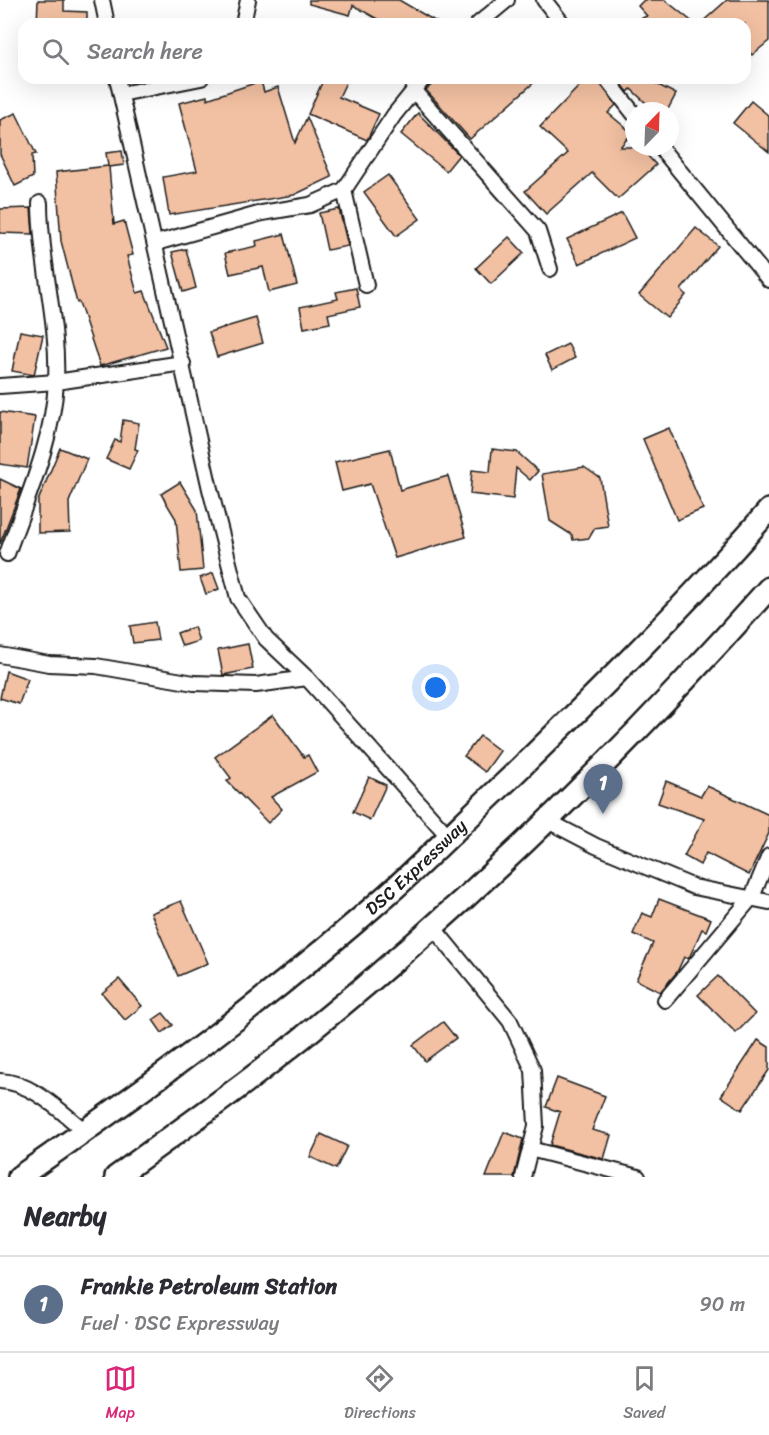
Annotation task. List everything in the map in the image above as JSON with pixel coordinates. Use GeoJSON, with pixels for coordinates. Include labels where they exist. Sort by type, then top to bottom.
{"type":"FeatureCollection","features":[{"type":"Feature","properties":{"kind":"main road","name":"DSC Expressway"},"geometry":{"type":"LineString","coordinates":[[19,1177],[177,1065],[386,896],[450,838],[600,691],[702,585],[769,510]]}},
{"type":"Feature","properties":{"kind":"main road"},"geometry":{"type":"LineString","coordinates":[[116,1177],[259,1072],[432,926],[548,821],[712,652],[769,588]]}},
{"type":"Feature","properties":{"kind":"street"},"geometry":{"type":"LineString","coordinates":[[102,0],[106,18]]}},
{"type":"Feature","properties":{"kind":"street"},"geometry":{"type":"LineString","coordinates":[[244,18],[248,0]]}},
{"type":"Feature","properties":{"kind":"street"},"geometry":{"type":"LineString","coordinates":[[485,18],[507,0]]}},
{"type":"Feature","properties":{"kind":"street"},"geometry":{"type":"LineString","coordinates":[[544,0],[558,18]]}},
{"type":"Feature","properties":{"kind":"street"},"geometry":{"type":"LineString","coordinates":[[118,84],[210,489],[238,598],[266,639],[307,678],[450,838]]}},
{"type":"Feature","properties":{"kind":"street"},"geometry":{"type":"LineString","coordinates":[[121,94],[171,84]]}},
{"type":"Feature","properties":{"kind":"street"},"geometry":{"type":"LineString","coordinates":[[156,243],[262,213],[309,205],[344,190],[418,84]]}},
{"type":"Feature","properties":{"kind":"street"},"geometry":{"type":"LineString","coordinates":[[611,84],[625,102]]}},
{"type":"Feature","properties":{"kind":"street"},"geometry":{"type":"LineString","coordinates":[[413,90],[538,231],[550,269]]}},
{"type":"Feature","properties":{"kind":"street"},"geometry":{"type":"LineString","coordinates":[[667,156],[769,280]]}},
{"type":"Feature","properties":{"kind":"street"},"geometry":{"type":"LineString","coordinates":[[344,190],[366,285]]}},
{"type":"Feature","properties":{"kind":"street"},"geometry":{"type":"LineString","coordinates":[[7,554],[42,459],[56,382],[49,281],[40,231],[40,203]]}},
{"type":"Feature","properties":{"kind":"street"},"geometry":{"type":"LineString","coordinates":[[0,386],[56,382],[183,363]]}},
{"type":"Feature","properties":{"kind":"street"},"geometry":{"type":"LineString","coordinates":[[1,659],[96,666],[194,683],[256,685],[307,678]]}},
{"type":"Feature","properties":{"kind":"street"},"geometry":{"type":"LineString","coordinates":[[548,821],[596,846],[694,887],[769,902]]}},
{"type":"Feature","properties":{"kind":"street"},"geometry":{"type":"LineString","coordinates":[[665,1000],[752,897],[769,856]]}},
{"type":"Feature","properties":{"kind":"street"},"geometry":{"type":"LineString","coordinates":[[432,926],[510,1021],[533,1070],[536,1126],[523,1177]]}},
{"type":"Feature","properties":{"kind":"street"},"geometry":{"type":"LineString","coordinates":[[0,1081],[8,1081],[36,1093],[85,1131]]}},
{"type":"Feature","properties":{"kind":"street"},"geometry":{"type":"LineString","coordinates":[[530,1149],[622,1175],[638,1177]]}},
{"type":"Feature","properties":{"kind":"building"},"geometry":{"type":"Polygon","coordinates":[[[38,0],[64,0],[64,11],[87,12],[87,18],[37,18],[38,0]]]}},
{"type":"Feature","properties":{"kind":"building"},"geometry":{"type":"Polygon","coordinates":[[[309,0],[399,0],[430,18],[376,18],[353,5],[350,15],[309,4],[309,0]]]}},
{"type":"Feature","properties":{"kind":"building"},"geometry":{"type":"Polygon","coordinates":[[[644,0],[665,0],[688,18],[642,18],[647,16],[638,6],[644,0]]]}},
{"type":"Feature","properties":{"kind":"building"},"geometry":{"type":"Polygon","coordinates":[[[727,0],[769,0],[769,41],[752,55],[751,18],[707,18],[727,0]]]}},
{"type":"Feature","properties":{"kind":"building"},"geometry":{"type":"Polygon","coordinates":[[[252,84],[262,84],[264,92],[278,87],[295,143],[307,117],[332,177],[294,195],[169,215],[163,177],[197,171],[179,103],[207,96],[207,99],[252,84]]]}},
{"type":"Feature","properties":{"kind":"building"},"geometry":{"type":"Polygon","coordinates":[[[321,84],[345,84],[339,97],[379,114],[367,140],[308,114],[321,84]]]}},
{"type":"Feature","properties":{"kind":"building"},"geometry":{"type":"Polygon","coordinates":[[[432,84],[532,84],[470,139],[426,90],[432,84]]]}},
{"type":"Feature","properties":{"kind":"building"},"geometry":{"type":"Polygon","coordinates":[[[581,84],[601,84],[616,105],[608,113],[625,127],[625,141],[620,147],[625,147],[625,156],[648,156],[656,165],[618,199],[592,173],[546,214],[525,191],[568,153],[540,127],[581,84]]]}},
{"type":"Feature","properties":{"kind":"building"},"geometry":{"type":"Polygon","coordinates":[[[622,84],[657,84],[676,94],[672,102],[645,102],[631,89],[628,92],[622,84]]]}},
{"type":"Feature","properties":{"kind":"building"},"geometry":{"type":"Polygon","coordinates":[[[751,101],[769,116],[769,152],[733,123],[751,101]]]}},
{"type":"Feature","properties":{"kind":"building"},"geometry":{"type":"Polygon","coordinates":[[[16,113],[36,154],[32,155],[33,177],[15,186],[0,154],[0,120],[16,113]]]}},
{"type":"Feature","properties":{"kind":"building"},"geometry":{"type":"Polygon","coordinates":[[[418,113],[459,155],[446,171],[401,134],[418,113]]]}},
{"type":"Feature","properties":{"kind":"building"},"geometry":{"type":"Polygon","coordinates":[[[122,151],[124,165],[109,167],[114,224],[124,221],[133,255],[127,256],[137,293],[144,291],[166,347],[100,366],[79,302],[77,303],[61,241],[56,172],[108,166],[106,153],[122,151]]]}},
{"type":"Feature","properties":{"kind":"building"},"geometry":{"type":"Polygon","coordinates":[[[388,175],[420,219],[396,236],[364,192],[388,175]]]}},
{"type":"Feature","properties":{"kind":"building"},"geometry":{"type":"Polygon","coordinates":[[[31,208],[33,234],[0,233],[0,209],[31,208]]]}},
{"type":"Feature","properties":{"kind":"building"},"geometry":{"type":"Polygon","coordinates":[[[339,209],[348,246],[327,250],[319,213],[339,209]]]}},
{"type":"Feature","properties":{"kind":"building"},"geometry":{"type":"Polygon","coordinates":[[[622,213],[635,238],[579,264],[567,239],[622,213]]]}},
{"type":"Feature","properties":{"kind":"building"},"geometry":{"type":"Polygon","coordinates":[[[696,228],[718,246],[681,290],[686,295],[667,318],[639,295],[696,228]]]}},
{"type":"Feature","properties":{"kind":"building"},"geometry":{"type":"Polygon","coordinates":[[[284,234],[297,285],[269,292],[263,267],[230,274],[225,253],[257,246],[256,241],[284,234]]]}},
{"type":"Feature","properties":{"kind":"building"},"geometry":{"type":"Polygon","coordinates":[[[509,237],[524,253],[491,284],[476,268],[509,237]]]}},
{"type":"Feature","properties":{"kind":"building"},"geometry":{"type":"Polygon","coordinates":[[[186,249],[196,288],[183,292],[172,252],[186,249]]]}},
{"type":"Feature","properties":{"kind":"building"},"geometry":{"type":"Polygon","coordinates":[[[356,288],[360,307],[328,314],[330,323],[304,328],[300,307],[338,299],[336,292],[356,288]]]}},
{"type":"Feature","properties":{"kind":"building"},"geometry":{"type":"Polygon","coordinates":[[[256,318],[263,343],[217,357],[209,332],[256,318]]]}},
{"type":"Feature","properties":{"kind":"building"},"geometry":{"type":"Polygon","coordinates":[[[20,331],[43,335],[34,375],[12,371],[20,331]]]}},
{"type":"Feature","properties":{"kind":"building"},"geometry":{"type":"Polygon","coordinates":[[[568,344],[575,358],[552,370],[545,355],[568,344]]]}},
{"type":"Feature","properties":{"kind":"building"},"geometry":{"type":"Polygon","coordinates":[[[0,412],[35,417],[27,468],[0,464],[0,412]]]}},
{"type":"Feature","properties":{"kind":"building"},"geometry":{"type":"Polygon","coordinates":[[[123,420],[139,423],[135,449],[138,450],[129,469],[106,459],[115,440],[120,442],[123,420]]]}},
{"type":"Feature","properties":{"kind":"building"},"geometry":{"type":"Polygon","coordinates":[[[669,428],[703,509],[677,520],[643,439],[669,428]]]}},
{"type":"Feature","properties":{"kind":"building"},"geometry":{"type":"Polygon","coordinates":[[[60,448],[87,459],[69,502],[70,532],[38,533],[38,501],[60,448]]]}},
{"type":"Feature","properties":{"kind":"building"},"geometry":{"type":"Polygon","coordinates":[[[390,449],[400,490],[448,476],[466,537],[395,558],[370,484],[342,491],[335,462],[390,449]]]}},
{"type":"Feature","properties":{"kind":"building"},"geometry":{"type":"Polygon","coordinates":[[[492,449],[517,452],[538,471],[530,480],[516,468],[513,499],[470,494],[472,470],[490,472],[492,449]]]}},
{"type":"Feature","properties":{"kind":"building"},"geometry":{"type":"Polygon","coordinates":[[[584,467],[600,478],[608,526],[595,528],[589,538],[573,540],[572,535],[550,521],[542,474],[584,467]]]}},
{"type":"Feature","properties":{"kind":"building"},"geometry":{"type":"Polygon","coordinates":[[[0,479],[21,489],[0,544],[0,479]]]}},
{"type":"Feature","properties":{"kind":"building"},"geometry":{"type":"Polygon","coordinates":[[[180,482],[197,510],[203,570],[181,572],[176,519],[161,494],[180,482]]]}},
{"type":"Feature","properties":{"kind":"building"},"geometry":{"type":"Polygon","coordinates":[[[213,573],[219,589],[206,594],[200,578],[213,573]]]}},
{"type":"Feature","properties":{"kind":"building"},"geometry":{"type":"Polygon","coordinates":[[[155,622],[158,640],[133,643],[130,626],[155,622]]]}},
{"type":"Feature","properties":{"kind":"building"},"geometry":{"type":"Polygon","coordinates":[[[194,627],[199,641],[182,646],[177,633],[194,627]]]}},
{"type":"Feature","properties":{"kind":"building"},"geometry":{"type":"Polygon","coordinates":[[[248,644],[253,669],[223,675],[218,650],[248,644]]]}},
{"type":"Feature","properties":{"kind":"building"},"geometry":{"type":"Polygon","coordinates":[[[6,671],[28,679],[19,704],[0,698],[6,671]]]}},
{"type":"Feature","properties":{"kind":"building"},"geometry":{"type":"Polygon","coordinates":[[[273,715],[304,757],[308,755],[317,772],[271,797],[282,809],[268,823],[227,781],[231,778],[215,757],[273,715]]]}},
{"type":"Feature","properties":{"kind":"building"},"geometry":{"type":"Polygon","coordinates":[[[480,736],[500,751],[485,772],[464,756],[480,736]]]}},
{"type":"Feature","properties":{"kind":"building"},"geometry":{"type":"Polygon","coordinates":[[[369,777],[386,785],[370,820],[353,812],[369,777]]]}},
{"type":"Feature","properties":{"kind":"building"},"geometry":{"type":"Polygon","coordinates":[[[666,781],[701,796],[707,786],[769,815],[769,833],[749,875],[706,853],[700,865],[684,856],[704,819],[658,803],[666,781]]]}},
{"type":"Feature","properties":{"kind":"building"},"geometry":{"type":"Polygon","coordinates":[[[659,899],[711,919],[706,931],[702,929],[688,959],[684,957],[677,972],[660,992],[636,980],[653,943],[633,934],[642,913],[652,917],[659,899]]]}},
{"type":"Feature","properties":{"kind":"building"},"geometry":{"type":"Polygon","coordinates":[[[181,901],[208,963],[178,976],[151,913],[181,901]]]}},
{"type":"Feature","properties":{"kind":"building"},"geometry":{"type":"Polygon","coordinates":[[[718,976],[755,1014],[736,1033],[698,995],[718,976]]]}},
{"type":"Feature","properties":{"kind":"building"},"geometry":{"type":"Polygon","coordinates":[[[119,979],[142,1006],[125,1020],[102,993],[119,979]]]}},
{"type":"Feature","properties":{"kind":"building"},"geometry":{"type":"Polygon","coordinates":[[[163,1013],[173,1025],[162,1033],[153,1020],[163,1013]]]}},
{"type":"Feature","properties":{"kind":"building"},"geometry":{"type":"Polygon","coordinates":[[[443,1022],[456,1038],[425,1061],[413,1045],[443,1022]]]}},
{"type":"Feature","properties":{"kind":"building"},"geometry":{"type":"Polygon","coordinates":[[[758,1040],[769,1047],[769,1070],[742,1110],[721,1096],[758,1040]]]}},
{"type":"Feature","properties":{"kind":"building"},"geometry":{"type":"Polygon","coordinates":[[[557,1078],[605,1096],[592,1130],[611,1135],[604,1159],[550,1145],[560,1112],[546,1107],[557,1078]]]}},
{"type":"Feature","properties":{"kind":"building"},"geometry":{"type":"Polygon","coordinates":[[[504,1132],[523,1139],[514,1177],[486,1177],[504,1132]]]}},
{"type":"Feature","properties":{"kind":"building"},"geometry":{"type":"Polygon","coordinates":[[[321,1134],[347,1146],[336,1169],[310,1157],[321,1134]]]}},
{"type":"Feature","properties":{"kind":"place","name":"Frankie Petroleum Station"},"geometry":{"type":"Point","coordinates":[603,814]}}]}
